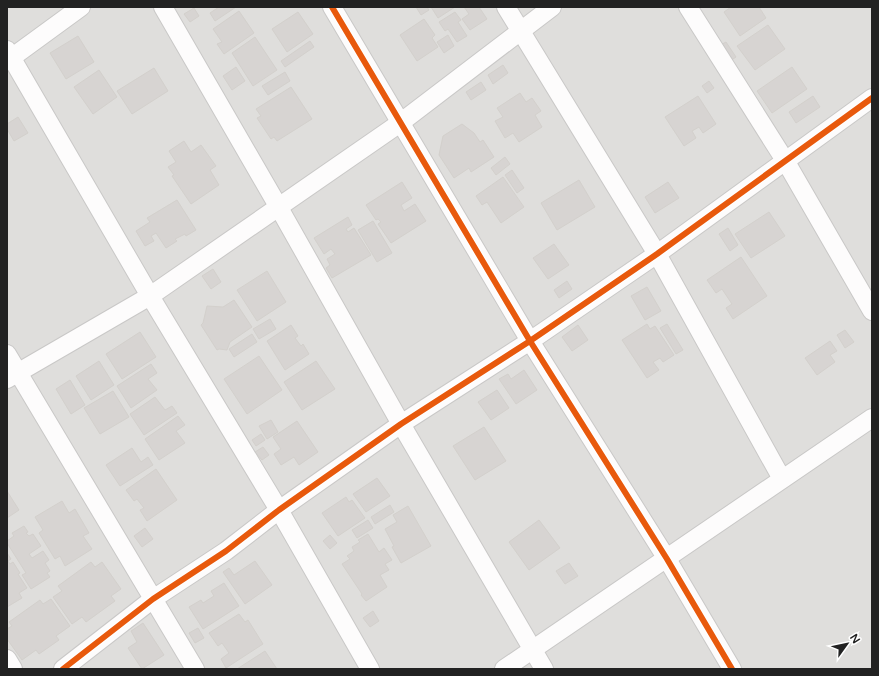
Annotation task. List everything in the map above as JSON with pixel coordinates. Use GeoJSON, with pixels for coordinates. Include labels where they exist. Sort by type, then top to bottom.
{"type":"FeatureCollection","features":[{"type":"Feature","properties":{"kind":"street"},"geometry":{"type":"LineString","coordinates":[[81,7],[9,56],[150,296],[279,510],[370,669]]}},
{"type":"Feature","properties":{"kind":"street"},"geometry":{"type":"LineString","coordinates":[[163,7],[278,206],[400,424],[544,669]]}},
{"type":"Feature","properties":{"kind":"street"},"geometry":{"type":"LineString","coordinates":[[332,7],[530,341],[667,559],[732,669]]}},
{"type":"Feature","properties":{"kind":"street"},"geometry":{"type":"LineString","coordinates":[[506,7],[657,254],[782,479]]}},
{"type":"Feature","properties":{"kind":"street"},"geometry":{"type":"LineString","coordinates":[[12,376],[150,296],[400,123],[552,7]]}},
{"type":"Feature","properties":{"kind":"street"},"geometry":{"type":"LineString","coordinates":[[688,7],[786,162],[872,311]]}},
{"type":"Feature","properties":{"kind":"street"},"geometry":{"type":"LineString","coordinates":[[63,669],[153,599],[226,551],[279,510],[400,424],[530,341],[657,254],[786,162],[872,98]]}},
{"type":"Feature","properties":{"kind":"street"},"geometry":{"type":"LineString","coordinates":[[7,354],[12,376],[153,599],[195,669]]}},
{"type":"Feature","properties":{"kind":"street"},"geometry":{"type":"LineString","coordinates":[[504,669],[872,418]]}},
{"type":"Feature","properties":{"kind":"street"},"geometry":{"type":"LineString","coordinates":[[7,659],[13,669]]}},
{"type":"Feature","properties":{"kind":"shaded area"},"geometry":{"type":"Polygon","coordinates":[[[7,7],[872,7],[872,669],[7,669],[7,7]]]}},
{"type":"Feature","properties":{"kind":"building"},"geometry":{"type":"Polygon","coordinates":[[[219,7],[236,7],[215,21],[210,13],[219,7]]]}},
{"type":"Feature","properties":{"kind":"building"},"geometry":{"type":"Polygon","coordinates":[[[416,7],[427,7],[429,10],[421,15],[416,7]]]}},
{"type":"Feature","properties":{"kind":"building"},"geometry":{"type":"Polygon","coordinates":[[[431,7],[455,7],[438,18],[431,7]]]}},
{"type":"Feature","properties":{"kind":"building"},"geometry":{"type":"Polygon","coordinates":[[[464,7],[479,7],[487,19],[470,30],[462,19],[469,14],[464,7]]]}},
{"type":"Feature","properties":{"kind":"building"},"geometry":{"type":"Polygon","coordinates":[[[731,7],[759,7],[766,18],[740,36],[724,12],[731,7]]]}},
{"type":"Feature","properties":{"kind":"building"},"geometry":{"type":"Polygon","coordinates":[[[194,8],[199,16],[190,22],[184,14],[194,8]]]}},
{"type":"Feature","properties":{"kind":"building"},"geometry":{"type":"Polygon","coordinates":[[[239,11],[254,33],[224,54],[217,44],[222,42],[213,29],[239,11]]]}},
{"type":"Feature","properties":{"kind":"building"},"geometry":{"type":"Polygon","coordinates":[[[298,12],[313,34],[287,52],[272,29],[298,12]]]}},
{"type":"Feature","properties":{"kind":"building"},"geometry":{"type":"Polygon","coordinates":[[[455,12],[461,20],[458,22],[467,36],[457,42],[448,29],[445,31],[439,22],[455,12]]]}},
{"type":"Feature","properties":{"kind":"building"},"geometry":{"type":"Polygon","coordinates":[[[424,19],[435,35],[432,38],[438,47],[417,61],[400,35],[424,19]]]}},
{"type":"Feature","properties":{"kind":"building"},"geometry":{"type":"Polygon","coordinates":[[[768,25],[785,49],[755,70],[737,46],[768,25]]]}},
{"type":"Feature","properties":{"kind":"building"},"geometry":{"type":"Polygon","coordinates":[[[448,35],[454,46],[444,53],[437,42],[448,35]]]}},
{"type":"Feature","properties":{"kind":"building"},"geometry":{"type":"Polygon","coordinates":[[[78,36],[94,62],[66,79],[50,53],[78,36]]]}},
{"type":"Feature","properties":{"kind":"building"},"geometry":{"type":"Polygon","coordinates":[[[255,37],[277,70],[253,86],[232,53],[255,37]]]}},
{"type":"Feature","properties":{"kind":"building"},"geometry":{"type":"Polygon","coordinates":[[[310,41],[314,47],[285,67],[281,61],[310,41]]]}},
{"type":"Feature","properties":{"kind":"building"},"geometry":{"type":"Polygon","coordinates":[[[726,42],[736,57],[727,63],[717,47],[726,42]]]}},
{"type":"Feature","properties":{"kind":"building"},"geometry":{"type":"Polygon","coordinates":[[[503,65],[508,73],[493,84],[488,75],[503,65]]]}},
{"type":"Feature","properties":{"kind":"building"},"geometry":{"type":"Polygon","coordinates":[[[236,67],[245,81],[232,90],[223,76],[236,67]]]}},
{"type":"Feature","properties":{"kind":"building"},"geometry":{"type":"Polygon","coordinates":[[[792,67],[807,89],[772,113],[757,91],[792,67]]]}},
{"type":"Feature","properties":{"kind":"building"},"geometry":{"type":"Polygon","coordinates":[[[154,68],[168,91],[132,114],[117,91],[154,68]]]}},
{"type":"Feature","properties":{"kind":"building"},"geometry":{"type":"Polygon","coordinates":[[[99,70],[117,97],[93,114],[74,87],[99,70]]]}},
{"type":"Feature","properties":{"kind":"building"},"geometry":{"type":"Polygon","coordinates":[[[285,72],[290,81],[268,95],[262,86],[285,72]]]}},
{"type":"Feature","properties":{"kind":"building"},"geometry":{"type":"Polygon","coordinates":[[[709,81],[714,88],[707,93],[702,86],[709,81]]]}},
{"type":"Feature","properties":{"kind":"building"},"geometry":{"type":"Polygon","coordinates":[[[481,82],[486,90],[471,100],[466,92],[481,82]]]}},
{"type":"Feature","properties":{"kind":"building"},"geometry":{"type":"Polygon","coordinates":[[[291,87],[312,119],[277,141],[274,137],[271,139],[257,118],[261,116],[256,109],[291,87]]]}},
{"type":"Feature","properties":{"kind":"building"},"geometry":{"type":"Polygon","coordinates":[[[520,93],[526,102],[532,98],[541,111],[535,115],[542,127],[519,142],[513,133],[505,138],[495,121],[503,117],[497,108],[520,93]]]}},
{"type":"Feature","properties":{"kind":"building"},"geometry":{"type":"Polygon","coordinates":[[[698,96],[716,124],[703,133],[699,127],[692,131],[696,138],[684,146],[665,117],[698,96]]]}},
{"type":"Feature","properties":{"kind":"building"},"geometry":{"type":"Polygon","coordinates":[[[813,96],[820,107],[796,123],[789,112],[813,96]]]}},
{"type":"Feature","properties":{"kind":"building"},"geometry":{"type":"Polygon","coordinates":[[[18,117],[28,133],[14,141],[7,129],[7,124],[18,117]]]}},
{"type":"Feature","properties":{"kind":"building"},"geometry":{"type":"Polygon","coordinates":[[[462,124],[474,133],[480,142],[483,140],[494,157],[471,172],[469,168],[454,178],[439,155],[443,136],[462,124]]]}},
{"type":"Feature","properties":{"kind":"building"},"geometry":{"type":"Polygon","coordinates":[[[184,141],[191,152],[201,145],[216,166],[210,170],[219,185],[191,204],[172,176],[174,175],[168,167],[176,162],[169,151],[184,141]]]}},
{"type":"Feature","properties":{"kind":"building"},"geometry":{"type":"Polygon","coordinates":[[[505,157],[510,164],[496,175],[491,168],[505,157]]]}},
{"type":"Feature","properties":{"kind":"building"},"geometry":{"type":"Polygon","coordinates":[[[512,170],[524,188],[517,193],[505,175],[512,170]]]}},
{"type":"Feature","properties":{"kind":"building"},"geometry":{"type":"Polygon","coordinates":[[[503,177],[524,207],[501,223],[487,202],[482,205],[476,196],[503,177]]]}},
{"type":"Feature","properties":{"kind":"building"},"geometry":{"type":"Polygon","coordinates":[[[579,180],[595,207],[557,230],[541,203],[579,180]]]}},
{"type":"Feature","properties":{"kind":"building"},"geometry":{"type":"Polygon","coordinates":[[[402,182],[412,198],[401,205],[404,211],[415,204],[426,221],[391,243],[378,224],[381,222],[378,219],[376,220],[366,205],[402,182]]]}},
{"type":"Feature","properties":{"kind":"building"},"geometry":{"type":"Polygon","coordinates":[[[668,182],[679,198],[655,213],[645,197],[668,182]]]}},
{"type":"Feature","properties":{"kind":"building"},"geometry":{"type":"Polygon","coordinates":[[[177,200],[196,230],[186,236],[185,234],[175,239],[177,241],[166,248],[156,233],[151,236],[154,241],[145,246],[136,231],[150,222],[147,218],[177,200]]]}},
{"type":"Feature","properties":{"kind":"building"},"geometry":{"type":"Polygon","coordinates":[[[769,212],[785,236],[751,258],[735,234],[769,212]]]}},
{"type":"Feature","properties":{"kind":"building"},"geometry":{"type":"Polygon","coordinates":[[[348,217],[352,225],[346,229],[348,232],[354,228],[371,255],[332,278],[326,268],[330,265],[327,259],[335,254],[331,249],[324,254],[314,238],[348,217]]]}},
{"type":"Feature","properties":{"kind":"building"},"geometry":{"type":"Polygon","coordinates":[[[373,221],[392,253],[377,262],[358,230],[373,221]]]}},
{"type":"Feature","properties":{"kind":"building"},"geometry":{"type":"Polygon","coordinates":[[[728,228],[738,245],[730,251],[719,234],[728,228]]]}},
{"type":"Feature","properties":{"kind":"building"},"geometry":{"type":"Polygon","coordinates":[[[554,244],[569,265],[548,279],[533,258],[554,244]]]}},
{"type":"Feature","properties":{"kind":"building"},"geometry":{"type":"Polygon","coordinates":[[[741,257],[767,296],[733,319],[726,308],[732,304],[722,289],[716,293],[707,280],[741,257]]]}},
{"type":"Feature","properties":{"kind":"building"},"geometry":{"type":"Polygon","coordinates":[[[213,269],[221,282],[211,289],[202,276],[213,269]]]}},
{"type":"Feature","properties":{"kind":"building"},"geometry":{"type":"Polygon","coordinates":[[[267,271],[286,302],[257,321],[237,290],[267,271]]]}},
{"type":"Feature","properties":{"kind":"building"},"geometry":{"type":"Polygon","coordinates":[[[567,281],[572,289],[559,298],[554,290],[567,281]]]}},
{"type":"Feature","properties":{"kind":"building"},"geometry":{"type":"Polygon","coordinates":[[[647,287],[661,311],[645,320],[631,296],[647,287]]]}},
{"type":"Feature","properties":{"kind":"building"},"geometry":{"type":"Polygon","coordinates":[[[234,300],[252,327],[230,342],[227,350],[217,350],[201,325],[203,323],[207,306],[223,307],[234,300]]]}},
{"type":"Feature","properties":{"kind":"building"},"geometry":{"type":"Polygon","coordinates":[[[270,319],[276,329],[259,339],[253,329],[270,319]]]}},
{"type":"Feature","properties":{"kind":"building"},"geometry":{"type":"Polygon","coordinates":[[[647,324],[650,329],[655,326],[674,355],[663,362],[660,358],[653,362],[659,370],[647,378],[622,340],[647,324]]]}},
{"type":"Feature","properties":{"kind":"building"},"geometry":{"type":"Polygon","coordinates":[[[667,324],[683,350],[676,354],[660,328],[667,324]]]}},
{"type":"Feature","properties":{"kind":"building"},"geometry":{"type":"Polygon","coordinates":[[[291,325],[298,336],[295,338],[301,346],[303,344],[309,354],[285,370],[267,341],[291,325]]]}},
{"type":"Feature","properties":{"kind":"building"},"geometry":{"type":"Polygon","coordinates":[[[578,325],[588,340],[572,351],[562,337],[578,325]]]}},
{"type":"Feature","properties":{"kind":"building"},"geometry":{"type":"Polygon","coordinates":[[[845,330],[854,342],[845,348],[837,335],[845,330]]]}},
{"type":"Feature","properties":{"kind":"building"},"geometry":{"type":"Polygon","coordinates":[[[140,332],[156,357],[122,379],[106,354],[140,332]]]}},
{"type":"Feature","properties":{"kind":"building"},"geometry":{"type":"Polygon","coordinates":[[[252,334],[257,342],[234,357],[229,349],[252,334]]]}},
{"type":"Feature","properties":{"kind":"building"},"geometry":{"type":"Polygon","coordinates":[[[830,341],[837,351],[830,355],[835,362],[817,375],[805,358],[830,341]]]}},
{"type":"Feature","properties":{"kind":"building"},"geometry":{"type":"Polygon","coordinates":[[[259,356],[282,390],[247,414],[224,379],[259,356]]]}},
{"type":"Feature","properties":{"kind":"building"},"geometry":{"type":"Polygon","coordinates":[[[99,361],[114,385],[91,400],[76,376],[99,361]]]}},
{"type":"Feature","properties":{"kind":"building"},"geometry":{"type":"Polygon","coordinates":[[[316,361],[335,389],[302,410],[284,382],[316,361]]]}},
{"type":"Feature","properties":{"kind":"building"},"geometry":{"type":"Polygon","coordinates":[[[151,364],[157,373],[148,379],[157,390],[131,408],[117,386],[151,364]]]}},
{"type":"Feature","properties":{"kind":"building"},"geometry":{"type":"Polygon","coordinates":[[[524,370],[537,390],[516,404],[499,379],[508,374],[511,379],[524,370]]]}},
{"type":"Feature","properties":{"kind":"building"},"geometry":{"type":"Polygon","coordinates":[[[70,380],[85,405],[71,414],[56,389],[70,380]]]}},
{"type":"Feature","properties":{"kind":"building"},"geometry":{"type":"Polygon","coordinates":[[[497,390],[509,408],[491,420],[478,402],[497,390]]]}},
{"type":"Feature","properties":{"kind":"building"},"geometry":{"type":"Polygon","coordinates":[[[113,391],[129,417],[100,434],[84,408],[113,391]]]}},
{"type":"Feature","properties":{"kind":"building"},"geometry":{"type":"Polygon","coordinates":[[[155,397],[165,410],[172,406],[177,413],[144,435],[130,414],[155,397]]]}},
{"type":"Feature","properties":{"kind":"building"},"geometry":{"type":"Polygon","coordinates":[[[178,416],[185,425],[176,431],[185,443],[159,460],[145,439],[178,416]]]}},
{"type":"Feature","properties":{"kind":"building"},"geometry":{"type":"Polygon","coordinates":[[[271,420],[278,432],[267,439],[259,426],[271,420]]]}},
{"type":"Feature","properties":{"kind":"building"},"geometry":{"type":"Polygon","coordinates":[[[297,421],[318,452],[299,465],[294,457],[281,465],[274,454],[281,449],[273,437],[297,421]]]}},
{"type":"Feature","properties":{"kind":"building"},"geometry":{"type":"Polygon","coordinates":[[[484,427],[506,461],[475,480],[453,446],[484,427]]]}},
{"type":"Feature","properties":{"kind":"building"},"geometry":{"type":"Polygon","coordinates":[[[261,434],[265,440],[256,446],[252,440],[261,434]]]}},
{"type":"Feature","properties":{"kind":"building"},"geometry":{"type":"Polygon","coordinates":[[[263,447],[269,455],[262,460],[255,452],[263,447]]]}},
{"type":"Feature","properties":{"kind":"building"},"geometry":{"type":"Polygon","coordinates":[[[132,448],[141,462],[148,457],[153,465],[120,486],[106,465],[132,448]]]}},
{"type":"Feature","properties":{"kind":"building"},"geometry":{"type":"Polygon","coordinates":[[[156,469],[177,500],[147,521],[140,510],[144,508],[137,499],[134,501],[126,490],[156,469]]]}},
{"type":"Feature","properties":{"kind":"building"},"geometry":{"type":"Polygon","coordinates":[[[377,478],[390,496],[366,512],[353,494],[377,478]]]}},
{"type":"Feature","properties":{"kind":"building"},"geometry":{"type":"Polygon","coordinates":[[[7,491],[19,510],[7,518],[7,491]]]}},
{"type":"Feature","properties":{"kind":"building"},"geometry":{"type":"Polygon","coordinates":[[[346,497],[349,502],[352,500],[365,518],[338,536],[322,513],[346,497]]]}},
{"type":"Feature","properties":{"kind":"building"},"geometry":{"type":"Polygon","coordinates":[[[62,501],[69,513],[75,509],[89,533],[83,536],[92,549],[65,566],[60,556],[55,559],[39,533],[43,530],[35,517],[62,501]]]}},
{"type":"Feature","properties":{"kind":"building"},"geometry":{"type":"Polygon","coordinates":[[[390,505],[394,512],[375,524],[371,517],[390,505]]]}},
{"type":"Feature","properties":{"kind":"building"},"geometry":{"type":"Polygon","coordinates":[[[408,506],[431,546],[401,563],[392,547],[394,546],[385,529],[397,522],[393,515],[408,506]]]}},
{"type":"Feature","properties":{"kind":"building"},"geometry":{"type":"Polygon","coordinates":[[[368,520],[373,528],[357,538],[352,530],[368,520]]]}},
{"type":"Feature","properties":{"kind":"building"},"geometry":{"type":"Polygon","coordinates":[[[539,520],[560,548],[529,570],[509,542],[539,520]]]}},
{"type":"Feature","properties":{"kind":"building"},"geometry":{"type":"Polygon","coordinates":[[[24,526],[28,532],[26,533],[29,536],[33,534],[41,546],[29,554],[32,558],[43,551],[49,560],[45,563],[50,571],[47,573],[50,577],[31,589],[22,575],[26,573],[7,543],[7,541],[14,536],[12,533],[24,526]]]}},
{"type":"Feature","properties":{"kind":"building"},"geometry":{"type":"Polygon","coordinates":[[[145,528],[153,539],[142,547],[134,536],[145,528]]]}},
{"type":"Feature","properties":{"kind":"building"},"geometry":{"type":"Polygon","coordinates":[[[368,534],[379,552],[384,548],[392,560],[385,564],[389,570],[380,575],[387,587],[366,601],[342,564],[350,559],[347,556],[354,551],[352,547],[360,542],[358,540],[368,534]]]}},
{"type":"Feature","properties":{"kind":"building"},"geometry":{"type":"Polygon","coordinates":[[[330,535],[337,543],[330,549],[323,541],[330,535]]]}},
{"type":"Feature","properties":{"kind":"building"},"geometry":{"type":"Polygon","coordinates":[[[7,553],[11,559],[8,561],[10,564],[13,562],[20,573],[18,574],[27,588],[19,593],[22,598],[7,607],[7,553]]]}},
{"type":"Feature","properties":{"kind":"building"},"geometry":{"type":"Polygon","coordinates":[[[255,561],[272,585],[245,604],[223,572],[229,568],[234,575],[255,561]]]}},
{"type":"Feature","properties":{"kind":"building"},"geometry":{"type":"Polygon","coordinates":[[[91,562],[95,567],[102,562],[121,589],[111,596],[115,601],[86,622],[82,617],[72,624],[53,597],[62,591],[58,586],[91,562]]]}},
{"type":"Feature","properties":{"kind":"building"},"geometry":{"type":"Polygon","coordinates":[[[569,563],[578,576],[565,584],[556,571],[569,563]]]}},
{"type":"Feature","properties":{"kind":"building"},"geometry":{"type":"Polygon","coordinates":[[[224,583],[239,606],[203,629],[189,607],[201,600],[203,603],[214,596],[211,591],[224,583]]]}},
{"type":"Feature","properties":{"kind":"building"},"geometry":{"type":"Polygon","coordinates":[[[51,599],[70,626],[56,636],[59,640],[39,654],[36,650],[22,660],[7,639],[7,629],[12,626],[9,622],[40,600],[43,604],[51,599]]]}},
{"type":"Feature","properties":{"kind":"building"},"geometry":{"type":"Polygon","coordinates":[[[373,611],[379,621],[370,627],[363,618],[373,611]]]}},
{"type":"Feature","properties":{"kind":"building"},"geometry":{"type":"Polygon","coordinates":[[[239,614],[245,622],[248,620],[263,644],[226,668],[221,659],[229,653],[222,643],[218,646],[209,633],[239,614]]]}},
{"type":"Feature","properties":{"kind":"building"},"geometry":{"type":"Polygon","coordinates":[[[143,623],[164,655],[142,669],[128,648],[137,642],[131,631],[143,623]]]}},
{"type":"Feature","properties":{"kind":"building"},"geometry":{"type":"Polygon","coordinates":[[[198,628],[204,638],[195,643],[189,633],[198,628]]]}},
{"type":"Feature","properties":{"kind":"building"},"geometry":{"type":"Polygon","coordinates":[[[265,651],[277,669],[237,669],[265,651]]]}},
{"type":"Feature","properties":{"kind":"cycle path"},"geometry":{"type":"LineString","coordinates":[[332,7],[530,341],[667,559],[732,669]]}},
{"type":"Feature","properties":{"kind":"cycle path"},"geometry":{"type":"LineString","coordinates":[[63,669],[153,599],[226,551],[279,510],[401,424],[530,341],[657,254],[872,98]]}}]}
